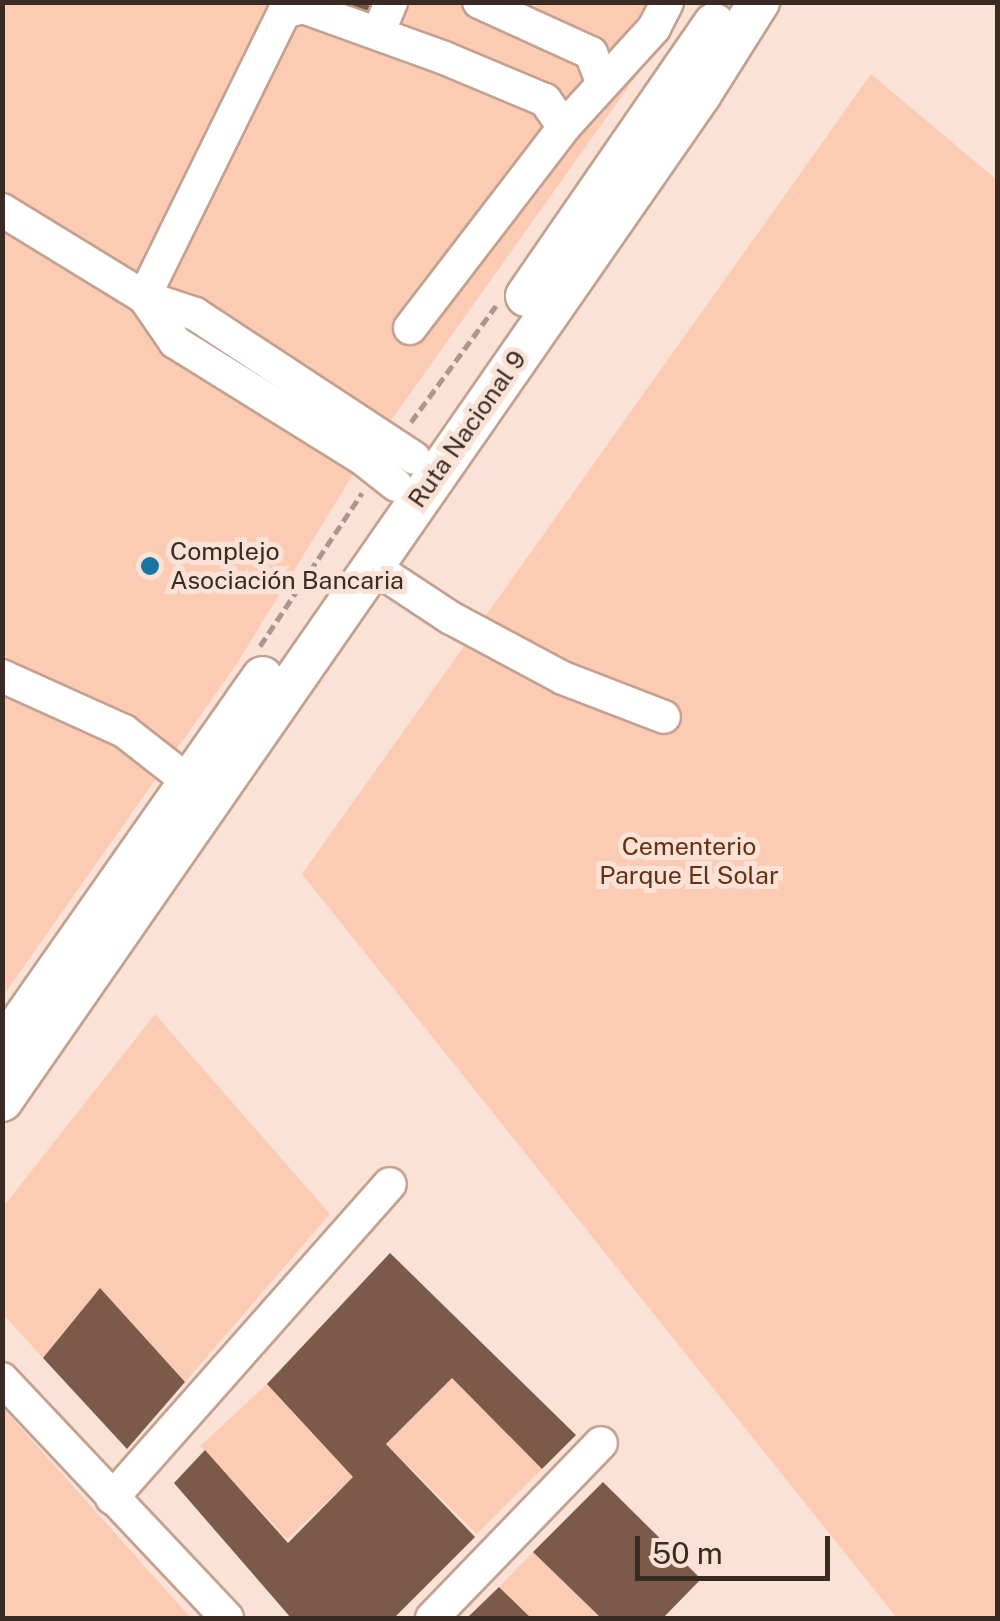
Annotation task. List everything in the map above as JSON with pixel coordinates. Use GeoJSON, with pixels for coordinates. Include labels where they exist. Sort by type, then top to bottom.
{"type":"FeatureCollection","features":[{"type":"Feature","properties":{"kind":"main road","name":"Ruta Nacional 9"},"geometry":{"type":"LineString","coordinates":[[2,1049],[188,782],[396,464],[727,2]]}},
{"type":"Feature","properties":{"kind":"main road","name":"Ruta Nacional 9"},"geometry":{"type":"LineString","coordinates":[[2,1101],[700,94],[759,2]]}},
{"type":"Feature","properties":{"kind":"street"},"geometry":{"type":"LineString","coordinates":[[378,34],[390,2]]}},
{"type":"Feature","properties":{"kind":"street"},"geometry":{"type":"LineString","coordinates":[[479,2],[591,54],[603,84]]}},
{"type":"Feature","properties":{"kind":"street"},"geometry":{"type":"LineString","coordinates":[[410,328],[564,128],[654,28],[667,2]]}},
{"type":"Feature","properties":{"kind":"street"},"geometry":{"type":"LineString","coordinates":[[144,298],[284,12],[303,6],[545,100],[564,128]]}},
{"type":"Feature","properties":{"kind":"street"},"geometry":{"type":"LineString","coordinates":[[2,210],[144,298],[195,314],[396,464]]}},
{"type":"Feature","properties":{"kind":"street"},"geometry":{"type":"LineString","coordinates":[[372,566],[450,618],[562,678],[664,718]]}},
{"type":"Feature","properties":{"kind":"street"},"geometry":{"type":"LineString","coordinates":[[2,676],[124,731],[188,782]]}},
{"type":"Feature","properties":{"kind":"street"},"geometry":{"type":"LineString","coordinates":[[112,1498],[390,1184]]}},
{"type":"Feature","properties":{"kind":"street"},"geometry":{"type":"LineString","coordinates":[[2,1378],[227,1618]]}},
{"type":"Feature","properties":{"kind":"street"},"geometry":{"type":"LineString","coordinates":[[432,1618],[601,1443]]}},
{"type":"Feature","properties":{"kind":"path"},"geometry":{"type":"LineString","coordinates":[[258,649],[396,464],[506,292]]}},
{"type":"Feature","properties":{"kind":"green space"},"geometry":{"type":"Polygon","coordinates":[[[3,3],[682,3],[664,37],[357,468],[236,665],[3,996],[3,3]]]}},
{"type":"Feature","properties":{"kind":"green space","name":"Cementerio Parque El Solar"},"geometry":{"type":"Polygon","coordinates":[[[871,74],[997,180],[997,1618],[897,1618],[302,874],[871,74]]]}},
{"type":"Feature","properties":{"kind":"green space"},"geometry":{"type":"Polygon","coordinates":[[[155,1014],[330,1214],[185,1382],[100,1289],[43,1358],[3,1314],[3,1207],[155,1014]]]}},
{"type":"Feature","properties":{"kind":"green space"},"geometry":{"type":"Polygon","coordinates":[[[452,1378],[543,1469],[477,1534],[386,1444],[452,1378]]]}},
{"type":"Feature","properties":{"kind":"green space"},"geometry":{"type":"Polygon","coordinates":[[[267,1384],[354,1477],[287,1539],[200,1446],[267,1384]]]}},
{"type":"Feature","properties":{"kind":"green space"},"geometry":{"type":"Polygon","coordinates":[[[3,1408],[191,1618],[3,1618],[3,1408]]]}},
{"type":"Feature","properties":{"kind":"green space"},"geometry":{"type":"Polygon","coordinates":[[[533,1552],[601,1618],[531,1618],[499,1587],[533,1552]]]}},
{"type":"Feature","properties":{"kind":"building"},"geometry":{"type":"Polygon","coordinates":[[[330,2],[371,2],[365,16],[330,2]]]}},
{"type":"Feature","properties":{"kind":"building"},"geometry":{"type":"Polygon","coordinates":[[[390,1253],[576,1435],[542,1469],[452,1378],[386,1444],[475,1537],[394,1618],[291,1618],[174,1483],[205,1450],[288,1543],[353,1477],[267,1384],[390,1253]]]}},
{"type":"Feature","properties":{"kind":"building"},"geometry":{"type":"Polygon","coordinates":[[[100,1288],[185,1382],[127,1449],[43,1358],[100,1288]]]}},
{"type":"Feature","properties":{"kind":"building"},"geometry":{"type":"Polygon","coordinates":[[[603,1482],[701,1579],[663,1618],[601,1618],[533,1552],[603,1482]]]}},
{"type":"Feature","properties":{"kind":"building"},"geometry":{"type":"Polygon","coordinates":[[[499,1587],[531,1618],[467,1618],[499,1587]]]}},
{"type":"Feature","properties":{"kind":"place","name":"Complejo Asociación Bancaria"},"geometry":{"type":"Point","coordinates":[150,566]}}]}
